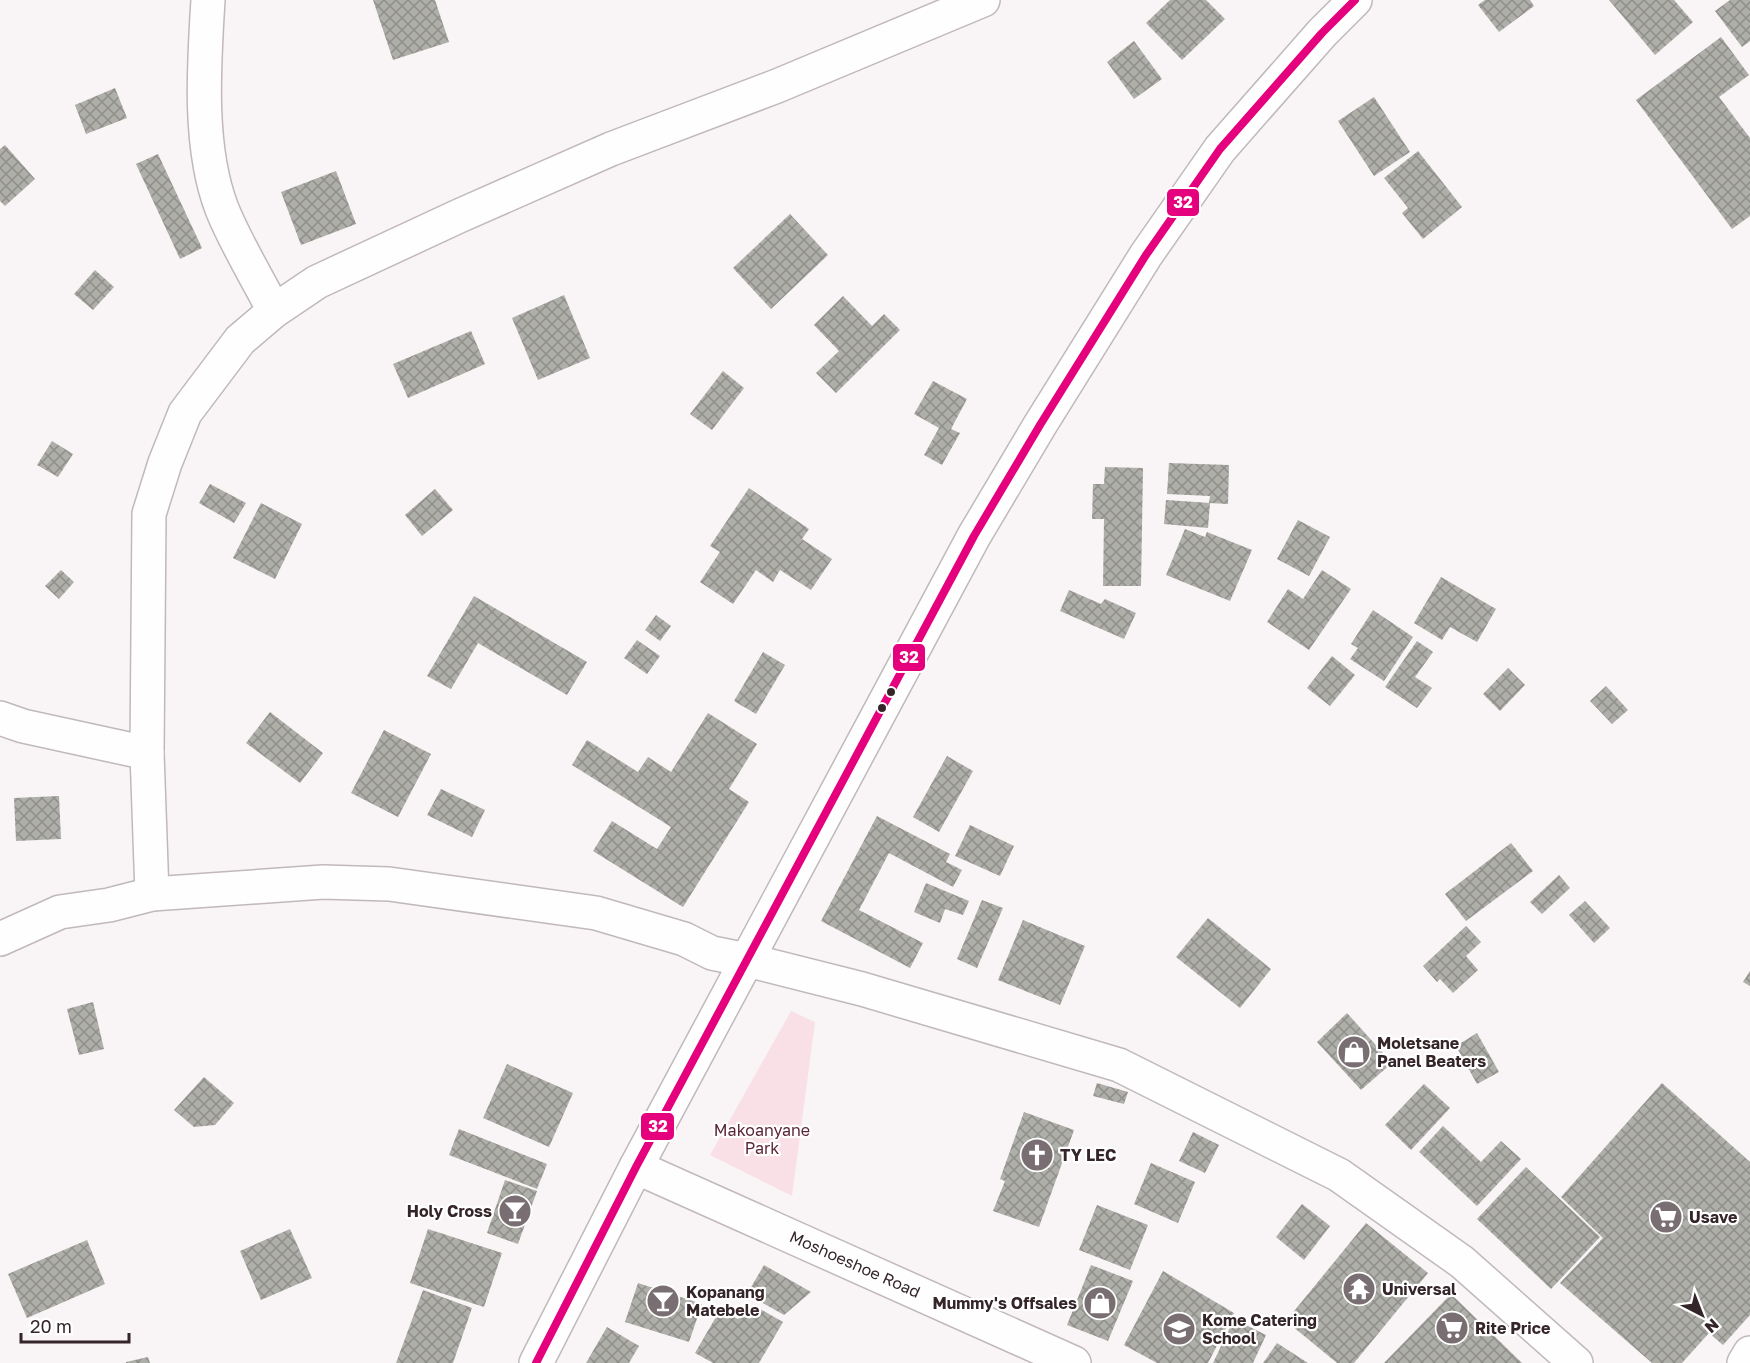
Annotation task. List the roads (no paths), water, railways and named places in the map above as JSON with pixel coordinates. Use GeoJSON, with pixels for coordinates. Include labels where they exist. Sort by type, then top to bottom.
{"type":"FeatureCollection","features":[{"type":"Feature","properties":{"kind":"main road"},"geometry":{"type":"LineString","coordinates":[[208,0],[204,65],[210,164],[222,208],[274,311]]}},
{"type":"Feature","properties":{"kind":"main road"},"geometry":{"type":"LineString","coordinates":[[152,894],[147,753],[149,514],[165,463],[185,413],[240,340],[274,311],[317,282],[611,148],[777,86],[983,0]]}},
{"type":"Feature","properties":{"kind":"main road"},"geometry":{"type":"LineString","coordinates":[[536,1363],[636,1167],[974,536],[1146,255],[1220,149],[1322,33],[1355,0]]}},
{"type":"Feature","properties":{"kind":"main road"},"geometry":{"type":"LineString","coordinates":[[0,718],[23,726],[147,753]]}},
{"type":"Feature","properties":{"kind":"main road"},"geometry":{"type":"LineString","coordinates":[[0,939],[60,912],[152,894],[323,882],[389,884],[596,913],[684,939],[712,953],[862,989],[1119,1065],[1339,1175],[1462,1262],[1576,1363]]}},
{"type":"Feature","properties":{"kind":"main road","name":"Moshoeshoe Road"},"geometry":{"type":"LineString","coordinates":[[636,1167],[1074,1363]]}},
{"type":"Feature","properties":{"kind":"main road"},"geometry":{"type":"LineString","coordinates":[[1744,1363],[1750,1353]]}},
{"type":"Feature","properties":{"kind":"place","name":"Moletsane Panel Beaters"},"geometry":{"type":"Point","coordinates":[1354,1052]}},
{"type":"Feature","properties":{"kind":"place","name":"TY LEC"},"geometry":{"type":"Point","coordinates":[1037,1155]}},
{"type":"Feature","properties":{"kind":"place","name":"Holy Cross"},"geometry":{"type":"Point","coordinates":[515,1211]}},
{"type":"Feature","properties":{"kind":"place","name":"Usave"},"geometry":{"type":"Point","coordinates":[1666,1217]}},
{"type":"Feature","properties":{"kind":"place","name":"Universal"},"geometry":{"type":"Point","coordinates":[1359,1289]}},
{"type":"Feature","properties":{"kind":"place","name":"Kopanang Matebele"},"geometry":{"type":"Point","coordinates":[663,1301]}},
{"type":"Feature","properties":{"kind":"place","name":"Mummy's Offsales"},"geometry":{"type":"Point","coordinates":[1100,1303]}},
{"type":"Feature","properties":{"kind":"place","name":"Rite Price"},"geometry":{"type":"Point","coordinates":[1452,1328]}},
{"type":"Feature","properties":{"kind":"place","name":"Kome Catering School"},"geometry":{"type":"Point","coordinates":[1179,1329]}},
{"type":"Feature","properties":{"kind":"park label","name":"Makoanyane Park"},"geometry":{"type":"Point","coordinates":[762,1139]}}]}
